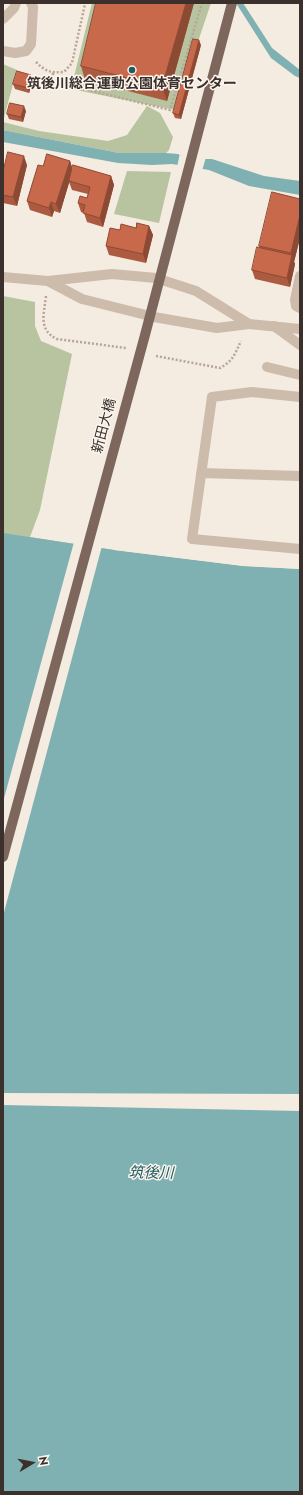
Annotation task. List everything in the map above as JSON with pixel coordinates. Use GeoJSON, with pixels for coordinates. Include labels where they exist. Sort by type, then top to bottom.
{"type":"FeatureCollection","features":[{"type":"Feature","properties":{"kind":"main road","name":"新田大橋"},"geometry":{"type":"LineString","coordinates":[[3,857],[143,342],[232,3]]}},
{"type":"Feature","properties":{"kind":"street"},"geometry":{"type":"LineString","coordinates":[[3,19],[14,8],[16,3]]}},
{"type":"Feature","properties":{"kind":"street"},"geometry":{"type":"LineString","coordinates":[[3,51],[15,53],[26,51],[31,44],[33,7],[31,3]]}},
{"type":"Feature","properties":{"kind":"street"},"geometry":{"type":"LineString","coordinates":[[3,277],[48,281],[112,274],[156,278],[196,291],[249,324]]}},
{"type":"Feature","properties":{"kind":"street"},"geometry":{"type":"LineString","coordinates":[[300,276],[295,300],[296,306],[300,308]]}},
{"type":"Feature","properties":{"kind":"street"},"geometry":{"type":"LineString","coordinates":[[48,281],[82,299],[154,317],[217,328],[249,324],[300,329]]}},
{"type":"Feature","properties":{"kind":"street"},"geometry":{"type":"LineString","coordinates":[[274,326],[300,344]]}},
{"type":"Feature","properties":{"kind":"street"},"geometry":{"type":"LineString","coordinates":[[267,367],[300,374]]}},
{"type":"Feature","properties":{"kind":"street"},"geometry":{"type":"LineString","coordinates":[[300,397],[252,392],[212,397],[192,539],[300,549]]}},
{"type":"Feature","properties":{"kind":"street"},"geometry":{"type":"LineString","coordinates":[[201,473],[300,476]]}},
{"type":"Feature","properties":{"kind":"path"},"geometry":{"type":"LineString","coordinates":[[53,73],[52,81],[170,110],[202,3]]}},
{"type":"Feature","properties":{"kind":"path"},"geometry":{"type":"LineString","coordinates":[[26,51],[43,69],[53,73],[64,72],[72,63],[85,4]]}},
{"type":"Feature","properties":{"kind":"path"},"geometry":{"type":"LineString","coordinates":[[48,281],[44,328],[50,335],[58,339],[131,349]]}},
{"type":"Feature","properties":{"kind":"path"},"geometry":{"type":"LineString","coordinates":[[150,355],[220,368],[229,363],[234,356],[249,324]]}},
{"type":"Feature","properties":{"kind":"green space","name":"筑後川総合運動公園体育センター"},"geometry":{"type":"Polygon","coordinates":[[[92,3],[211,3],[175,110],[71,89],[92,3]]]}},
{"type":"Feature","properties":{"kind":"green space"},"geometry":{"type":"Polygon","coordinates":[[[3,64],[17,70],[3,121],[3,64]]]}},
{"type":"Feature","properties":{"kind":"green space"},"geometry":{"type":"Polygon","coordinates":[[[147,106],[160,113],[173,137],[169,150],[166,153],[119,153],[3,130],[3,122],[39,131],[108,141],[127,135],[147,106]]]}},
{"type":"Feature","properties":{"kind":"green space"},"geometry":{"type":"Polygon","coordinates":[[[127,171],[171,172],[159,223],[114,214],[127,171]]]}},
{"type":"Feature","properties":{"kind":"green space"},"geometry":{"type":"Polygon","coordinates":[[[3,296],[35,302],[35,326],[41,341],[72,354],[40,510],[30,537],[114,550],[243,566],[300,569],[3,558],[3,296]]]}},
{"type":"Feature","properties":{"kind":"water"},"geometry":{"type":"Polygon","coordinates":[[[236,3],[243,3],[272,48],[300,70],[300,78],[271,58],[236,3]]]}},
{"type":"Feature","properties":{"kind":"water"},"geometry":{"type":"Polygon","coordinates":[[[3,130],[119,153],[166,153],[178,154],[187,159],[212,159],[264,176],[300,181],[300,195],[249,186],[209,170],[172,164],[152,165],[118,163],[3,142],[3,130]]]}},
{"type":"Feature","properties":{"kind":"water","name":"筑後川"},"geometry":{"type":"Polygon","coordinates":[[[3,533],[114,550],[243,566],[300,569],[300,1492],[3,1492],[3,533]]]}},
{"type":"Feature","properties":{"kind":"pier"},"geometry":{"type":"Polygon","coordinates":[[[180,153],[187,157],[206,157],[202,171],[177,167],[180,153]]]}},
{"type":"Feature","properties":{"kind":"pier"},"geometry":{"type":"Polygon","coordinates":[[[74,542],[102,546],[3,916],[3,802],[74,542]]]}},
{"type":"Feature","properties":{"kind":"pier"},"geometry":{"type":"Polygon","coordinates":[[[114,548],[243,564],[300,567],[300,569],[243,566],[114,550],[114,548]]]}},
{"type":"Feature","properties":{"kind":"pier"},"geometry":{"type":"Polygon","coordinates":[[[3,1093],[300,1094],[300,1111],[3,1105],[3,1093]]]}},
{"type":"Feature","properties":{"kind":"building","name":"筑後川総合運動公園体育センター"},"geometry":{"type":"Polygon","coordinates":[[[96,3],[186,3],[162,87],[81,66],[96,3]]]}},
{"type":"Feature","properties":{"kind":"building"},"geometry":{"type":"Polygon","coordinates":[[[193,39],[199,40],[179,115],[173,113],[193,39]]]}},
{"type":"Feature","properties":{"kind":"building"},"geometry":{"type":"Polygon","coordinates":[[[17,71],[31,75],[28,88],[13,84],[17,71]]]}},
{"type":"Feature","properties":{"kind":"building"},"geometry":{"type":"Polygon","coordinates":[[[10,103],[24,106],[21,117],[7,114],[10,103]]]}},
{"type":"Feature","properties":{"kind":"building"},"geometry":{"type":"Polygon","coordinates":[[[8,152],[24,156],[13,197],[3,195],[3,172],[8,152]]]}},
{"type":"Feature","properties":{"kind":"building"},"geometry":{"type":"Polygon","coordinates":[[[47,154],[70,161],[56,204],[51,202],[49,208],[27,201],[38,165],[43,166],[47,154]]]}},
{"type":"Feature","properties":{"kind":"building"},"geometry":{"type":"Polygon","coordinates":[[[73,165],[111,176],[100,218],[83,213],[85,205],[78,203],[80,196],[87,198],[90,187],[69,181],[73,165]]]}},
{"type":"Feature","properties":{"kind":"building"},"geometry":{"type":"Polygon","coordinates":[[[272,192],[300,199],[300,215],[291,253],[259,246],[272,192]]]}},
{"type":"Feature","properties":{"kind":"building"},"geometry":{"type":"Polygon","coordinates":[[[137,223],[149,226],[143,254],[106,246],[110,228],[120,230],[121,224],[136,228],[137,223]]]}},
{"type":"Feature","properties":{"kind":"building"},"geometry":{"type":"Polygon","coordinates":[[[257,247],[292,255],[287,278],[252,270],[257,247]]]}},
{"type":"Feature","properties":{"kind":"place","name":"筑後川総合運動公園体育センター"},"geometry":{"type":"Point","coordinates":[132,70]}}]}
